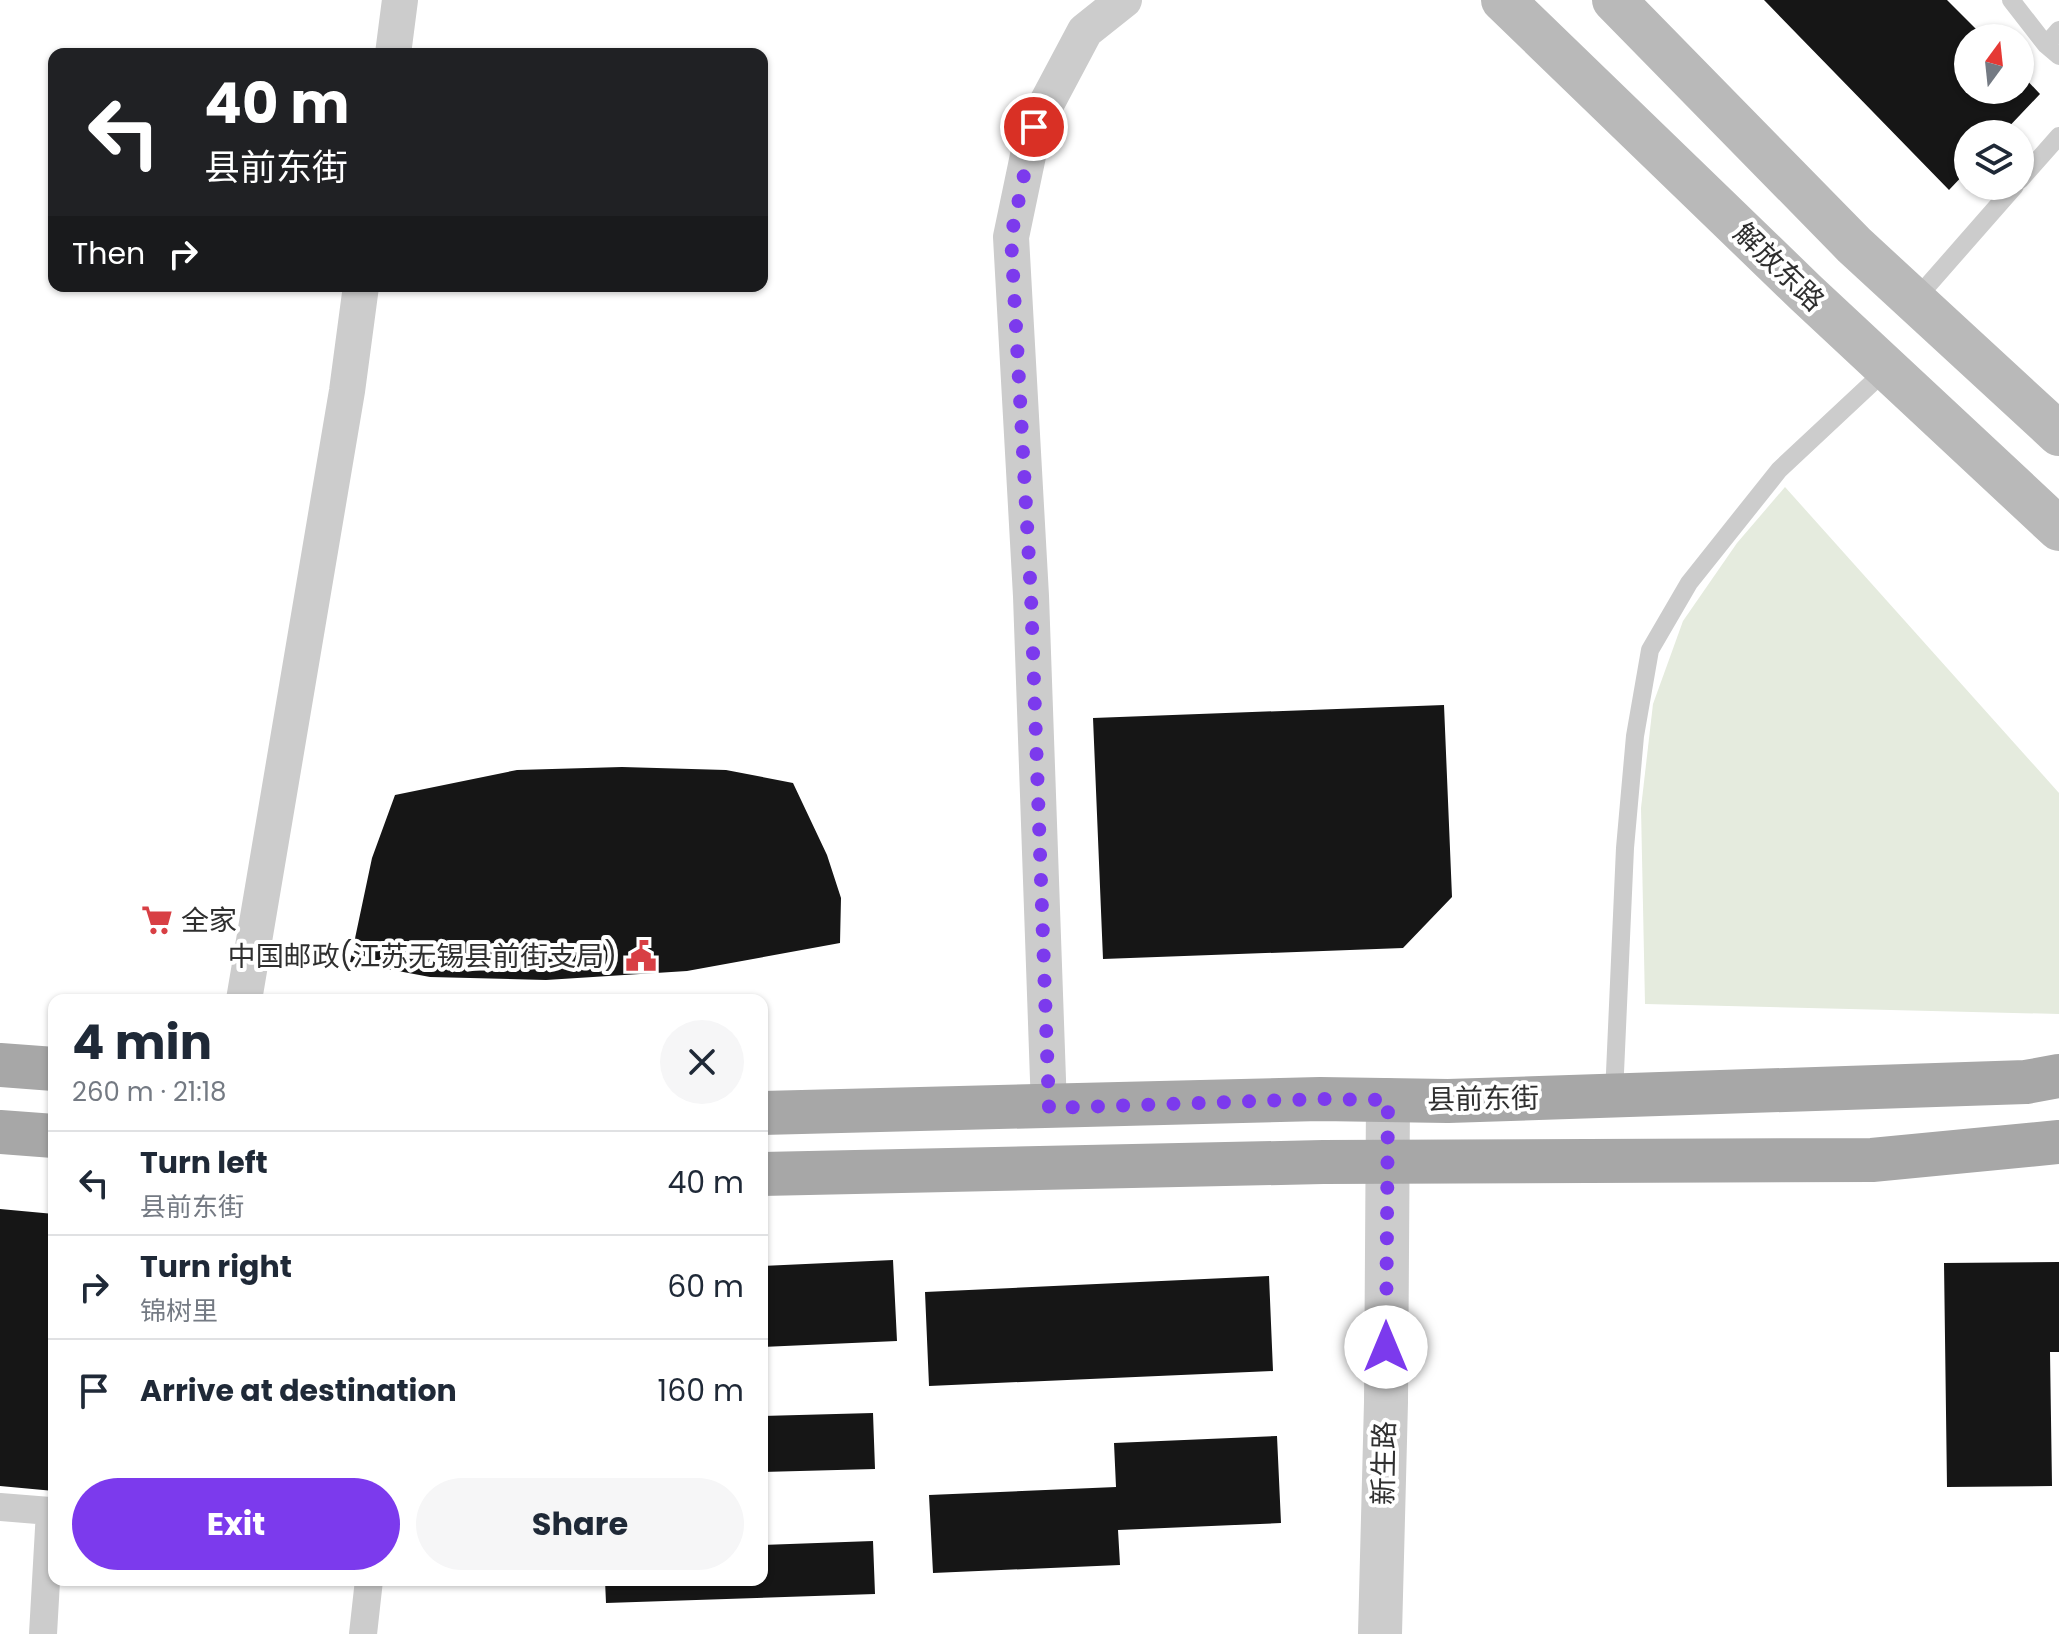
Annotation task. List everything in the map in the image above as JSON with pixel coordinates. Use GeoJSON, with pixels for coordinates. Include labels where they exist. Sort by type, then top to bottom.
{"type":"FeatureCollection","features":[{"type":"Feature","properties":{"kind":"main road","name":"解放东路"},"geometry":{"type":"LineString","coordinates":[[1503,0],[1887,369],[2059,529]]}},
{"type":"Feature","properties":{"kind":"main road"},"geometry":{"type":"LineString","coordinates":[[1614,0],[1854,245],[2059,434]]}},
{"type":"Feature","properties":{"kind":"main road"},"geometry":{"type":"LineString","coordinates":[[0,1065],[48,1069]]}},
{"type":"Feature","properties":{"kind":"main road","name":"县前东街"},"geometry":{"type":"LineString","coordinates":[[768,1113],[1320,1099],[1448,1101],[2026,1082],[2059,1076]]}},
{"type":"Feature","properties":{"kind":"main road"},"geometry":{"type":"LineString","coordinates":[[0,1132],[48,1136]]}},
{"type":"Feature","properties":{"kind":"main road"},"geometry":{"type":"LineString","coordinates":[[768,1174],[1387,1161],[1872,1160],[2059,1142]]}},
{"type":"Feature","properties":{"kind":"street"},"geometry":{"type":"LineString","coordinates":[[394,48],[400,0]]}},
{"type":"Feature","properties":{"kind":"street"},"geometry":{"type":"LineString","coordinates":[[1049,1108],[1031,596],[1011,237],[1034,127],[1085,31],[1124,0]]}},
{"type":"Feature","properties":{"kind":"street"},"geometry":{"type":"LineString","coordinates":[[245,994],[347,391],[360,292]]}},
{"type":"Feature","properties":{"kind":"street","name":"新生路"},"geometry":{"type":"LineString","coordinates":[[1380,1634],[1386,1402],[1388,1100]]}},
{"type":"Feature","properties":{"kind":"street"},"geometry":{"type":"LineString","coordinates":[[0,1507],[48,1511]]}},
{"type":"Feature","properties":{"kind":"street"},"geometry":{"type":"LineString","coordinates":[[43,1634],[48,1546]]}},
{"type":"Feature","properties":{"kind":"street"},"geometry":{"type":"LineString","coordinates":[[363,1634],[368,1586]]}},
{"type":"Feature","properties":{"kind":"lane"},"geometry":{"type":"LineString","coordinates":[[2011,0],[2053,51]]}},
{"type":"Feature","properties":{"kind":"lane"},"geometry":{"type":"LineString","coordinates":[[2053,51],[2059,30]]}},
{"type":"Feature","properties":{"kind":"lane"},"geometry":{"type":"LineString","coordinates":[[2034,164],[2059,136]]}},
{"type":"Feature","properties":{"kind":"lane"},"geometry":{"type":"LineString","coordinates":[[1915,300],[2003,200]]}},
{"type":"Feature","properties":{"kind":"lane"},"geometry":{"type":"LineString","coordinates":[[1614,1095],[1625,848],[1635,736],[1650,650],[1689,583],[1779,470],[1887,369]]}},
{"type":"Feature","properties":{"kind":"shaded area"},"geometry":{"type":"Polygon","coordinates":[[[1785,487],[2059,793],[2059,1014],[1645,1004],[1641,808],[1653,704],[1683,621],[1737,543],[1785,487]]]}},
{"type":"Feature","properties":{"kind":"building"},"geometry":{"type":"Polygon","coordinates":[[[1764,0],[1947,0],[1971,24],[1954,24],[1954,104],[2030,104],[2015,120],[1954,120],[1954,185],[1949,190],[1764,0]]]}},
{"type":"Feature","properties":{"kind":"building"},"geometry":{"type":"Polygon","coordinates":[[[1444,705],[1452,897],[1403,948],[1103,959],[1093,718],[1444,705]]]}},
{"type":"Feature","properties":{"kind":"building"},"geometry":{"type":"Polygon","coordinates":[[[622,767],[726,770],[793,783],[827,855],[841,898],[840,943],[687,971],[546,980],[430,977],[350,962],[372,858],[395,795],[517,770],[622,767]]]}},
{"type":"Feature","properties":{"kind":"building"},"geometry":{"type":"Polygon","coordinates":[[[0,1209],[48,1213],[48,1490],[0,1486],[0,1209]]]}},
{"type":"Feature","properties":{"kind":"building"},"geometry":{"type":"Polygon","coordinates":[[[893,1260],[897,1341],[768,1347],[768,1266],[893,1260]]]}},
{"type":"Feature","properties":{"kind":"building"},"geometry":{"type":"Polygon","coordinates":[[[2059,1262],[2059,1352],[2050,1352],[2052,1486],[1947,1487],[1944,1263],[2059,1262]]]}},
{"type":"Feature","properties":{"kind":"building"},"geometry":{"type":"Polygon","coordinates":[[[1269,1276],[1273,1371],[929,1386],[925,1292],[1269,1276]]]}},
{"type":"Feature","properties":{"kind":"building"},"geometry":{"type":"Polygon","coordinates":[[[873,1413],[875,1469],[768,1472],[768,1416],[873,1413]]]}},
{"type":"Feature","properties":{"kind":"building"},"geometry":{"type":"Polygon","coordinates":[[[1277,1436],[1281,1523],[1118,1530],[1120,1565],[933,1573],[929,1495],[1116,1487],[1114,1443],[1277,1436]]]}},
{"type":"Feature","properties":{"kind":"building"},"geometry":{"type":"Polygon","coordinates":[[[873,1541],[875,1594],[606,1603],[605,1586],[768,1586],[768,1545],[873,1541]]]}},
{"type":"Feature","properties":{"kind":"place","name":"全家"},"geometry":{"type":"Point","coordinates":[157,920]}},
{"type":"Feature","properties":{"kind":"place","name":"中国邮政(江苏无锡县前街支局)"},"geometry":{"type":"Point","coordinates":[641,956]}},
{"type":"Feature","properties":{"kind":"route"},"geometry":{"type":"LineString","coordinates":[[1034,127],[1011,237],[1031,596],[1049,1108],[1320,1099],[1388,1100],[1386,1347]]}}]}
